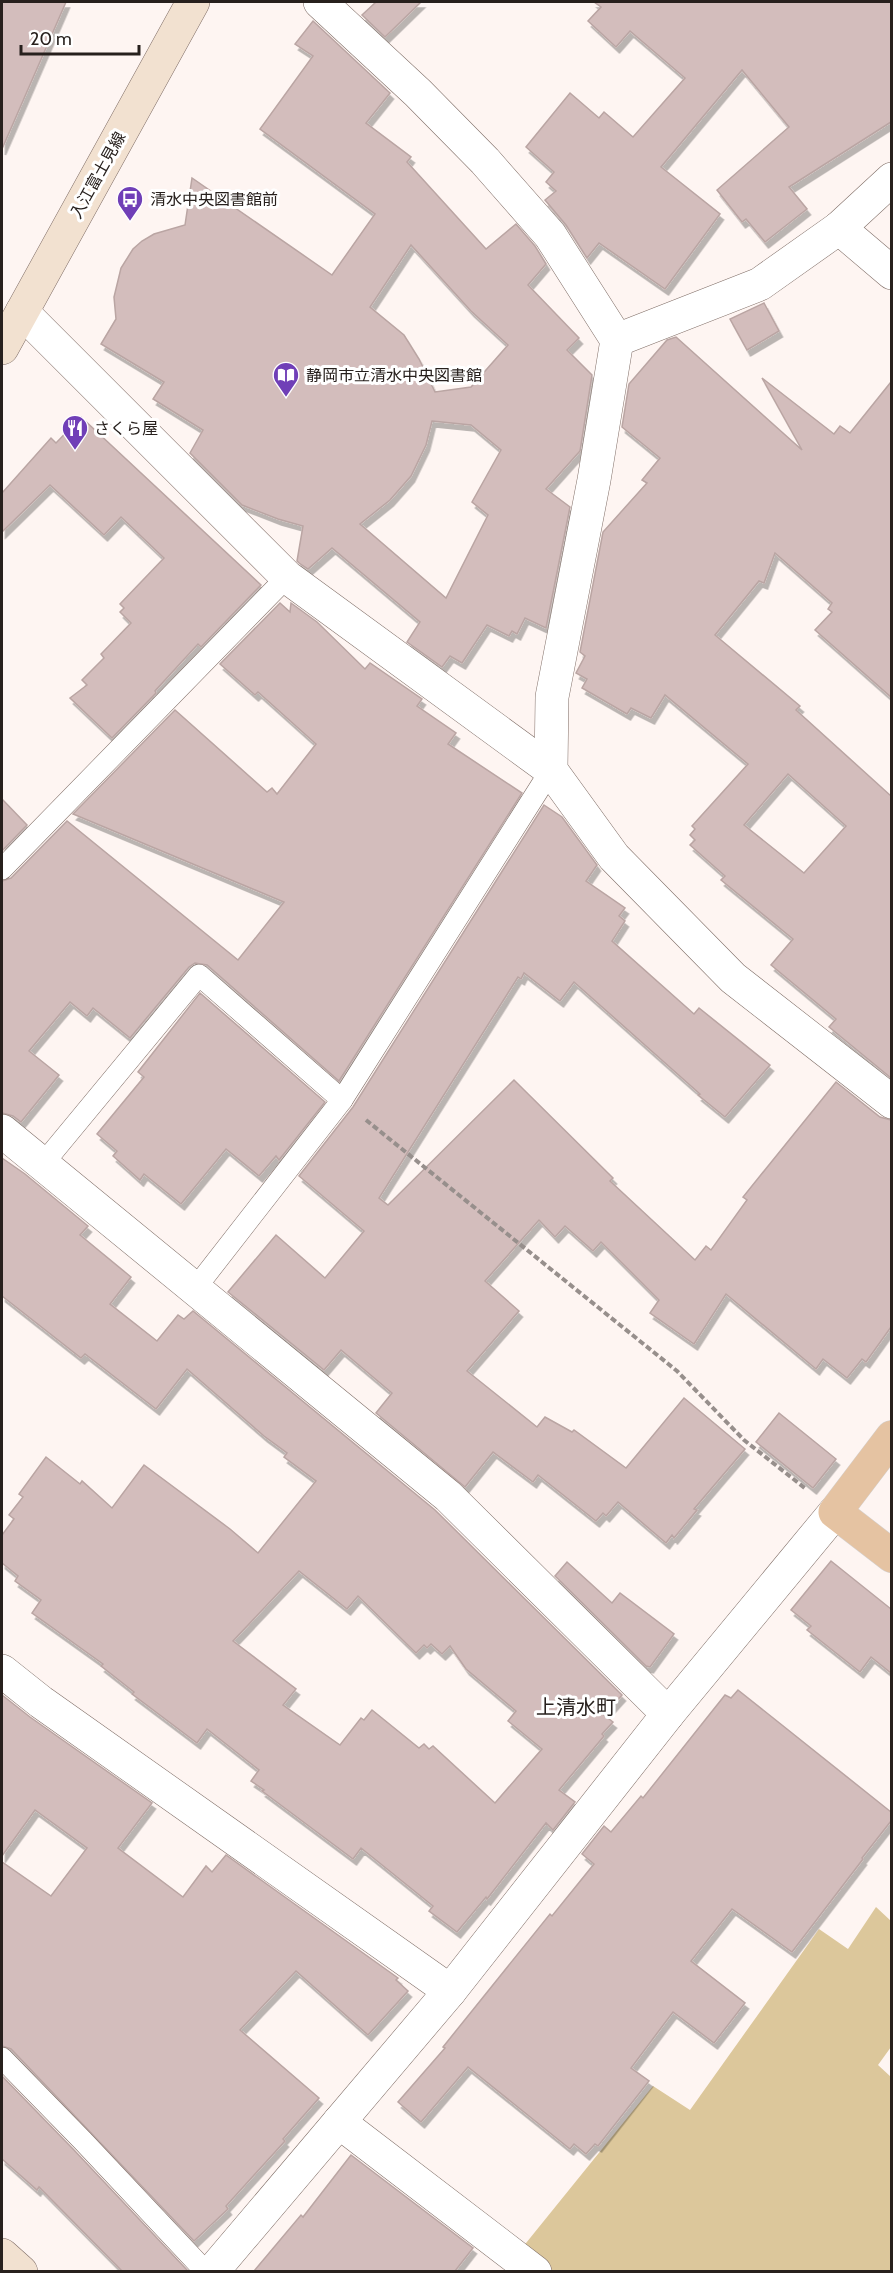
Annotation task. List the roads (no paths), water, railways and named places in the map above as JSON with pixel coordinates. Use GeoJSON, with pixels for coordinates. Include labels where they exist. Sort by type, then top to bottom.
{"type":"FeatureCollection","features":[{"type":"Feature","properties":{"kind":"main road","name":"入江富士見線"},"geometry":{"type":"LineString","coordinates":[[2,348],[193,2]]}},
{"type":"Feature","properties":{"kind":"main road"},"geometry":{"type":"LineString","coordinates":[[891,1437],[835,1512],[891,1556]]}},
{"type":"Feature","properties":{"kind":"main road"},"geometry":{"type":"LineString","coordinates":[[2,2255],[21,2271]]}},
{"type":"Feature","properties":{"kind":"street"},"geometry":{"type":"LineString","coordinates":[[320,2],[418,93],[492,169],[550,236],[617,340],[594,480],[552,697],[551,770]]}},
{"type":"Feature","properties":{"kind":"street"},"geometry":{"type":"LineString","coordinates":[[617,340],[760,284],[839,228],[891,179]]}},
{"type":"Feature","properties":{"kind":"street"},"geometry":{"type":"LineString","coordinates":[[839,228],[891,273]]}},
{"type":"Feature","properties":{"kind":"street"},"geometry":{"type":"LineString","coordinates":[[22,312],[287,577],[551,770],[614,857],[733,978],[891,1102]]}},
{"type":"Feature","properties":{"kind":"street"},"geometry":{"type":"LineString","coordinates":[[2,1131],[448,1496],[668,1714]]}},
{"type":"Feature","properties":{"kind":"street"},"geometry":{"type":"LineString","coordinates":[[212,2271],[450,1991],[668,1714],[835,1512]]}},
{"type":"Feature","properties":{"kind":"street"},"geometry":{"type":"LineString","coordinates":[[2,1671],[41,1702],[450,1991]]}},
{"type":"Feature","properties":{"kind":"street"},"geometry":{"type":"LineString","coordinates":[[339,2122],[535,2271]]}},
{"type":"Feature","properties":{"kind":"lane"},"geometry":{"type":"LineString","coordinates":[[2,869],[287,577]]}},
{"type":"Feature","properties":{"kind":"lane"},"geometry":{"type":"LineString","coordinates":[[194,1290],[342,1100],[551,770]]}},
{"type":"Feature","properties":{"kind":"lane"},"geometry":{"type":"LineString","coordinates":[[42,1165],[199,975],[342,1100]]}},
{"type":"Feature","properties":{"kind":"lane"},"geometry":{"type":"LineString","coordinates":[[2,2058],[206,2271]]}},
{"type":"Feature","properties":{"kind":"place","name":"清水中央図書館前"},"geometry":{"type":"Point","coordinates":[130,222]}},
{"type":"Feature","properties":{"kind":"place","name":"静岡市立清水中央図書館"},"geometry":{"type":"Point","coordinates":[286,398]}},
{"type":"Feature","properties":{"kind":"place","name":"さくら屋"},"geometry":{"type":"Point","coordinates":[75,451]}},
{"type":"Feature","properties":{"kind":"district","name":"上清水町"},"geometry":{"type":"Point","coordinates":[576,1707]}}]}
